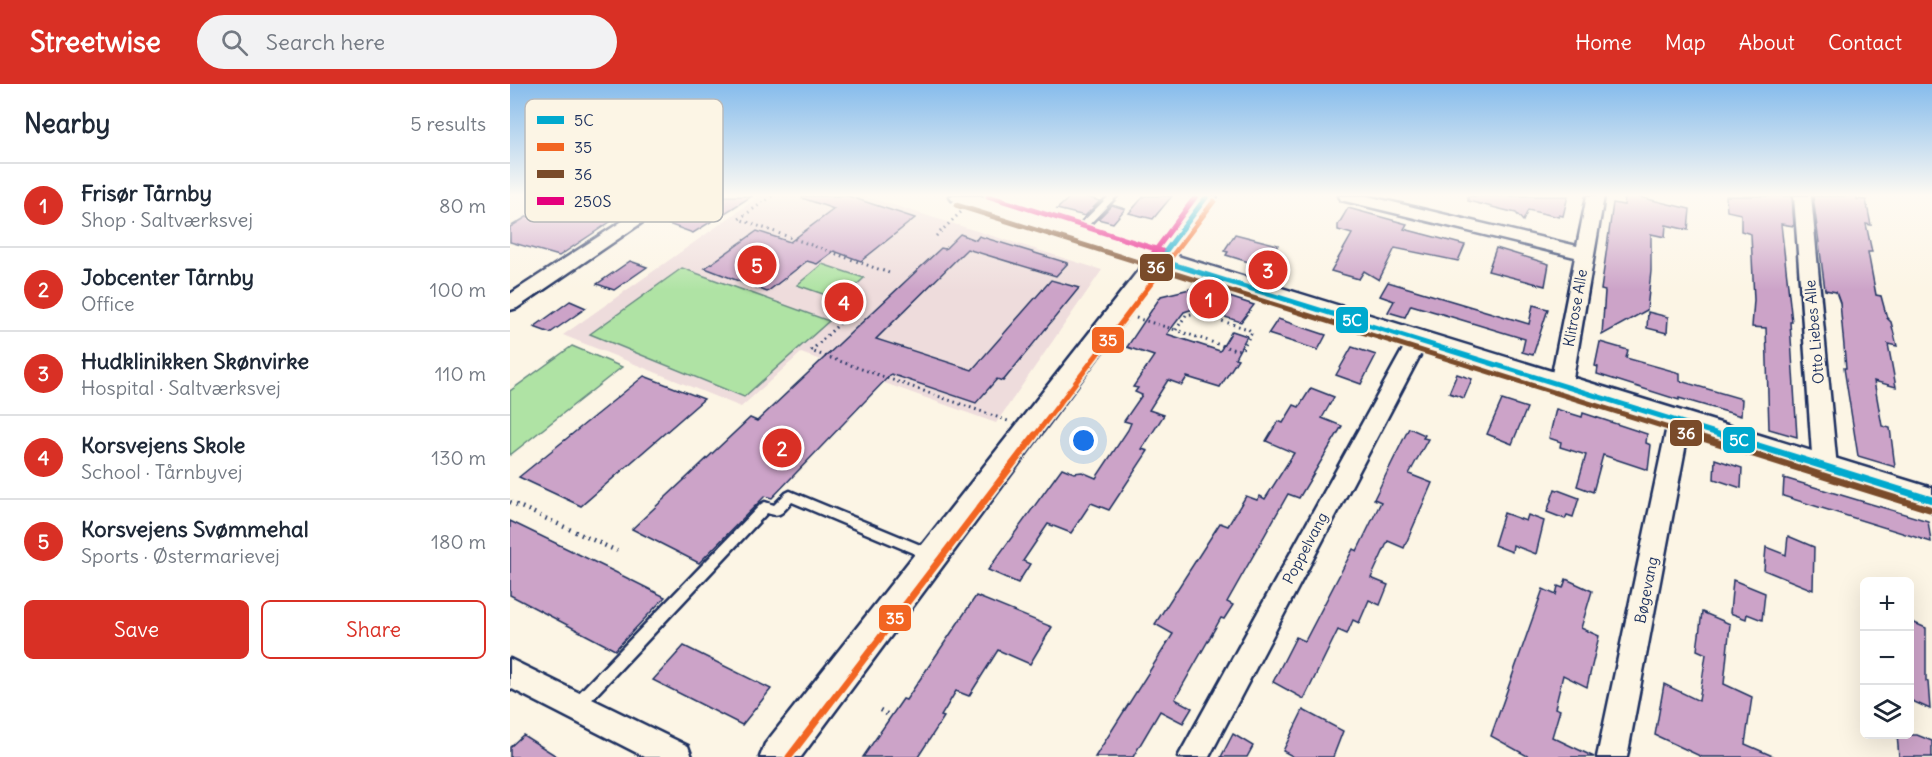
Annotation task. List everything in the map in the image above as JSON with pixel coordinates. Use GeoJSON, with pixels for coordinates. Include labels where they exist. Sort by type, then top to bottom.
{"type":"FeatureCollection","features":[{"type":"Feature","properties":{"kind":"street"},"geometry":{"type":"LineString","coordinates":[[510,303],[624,227]]}},
{"type":"Feature","properties":{"kind":"street"},"geometry":{"type":"LineString","coordinates":[[1058,227],[1932,500]]}},
{"type":"Feature","properties":{"kind":"street"},"geometry":{"type":"LineString","coordinates":[[778,757],[1183,227]]}},
{"type":"Feature","properties":{"kind":"street"},"geometry":{"type":"LineString","coordinates":[[1476,227],[1585,254]]}},
{"type":"Feature","properties":{"kind":"street","name":"Klitrose Alle"},"geometry":{"type":"LineString","coordinates":[[1562,384],[1590,227]]}},
{"type":"Feature","properties":{"kind":"street","name":"Otto Liebes Alle"},"geometry":{"type":"LineString","coordinates":[[1805,227],[1825,468]]}},
{"type":"Feature","properties":{"kind":"street","name":"Poppelvang"},"geometry":{"type":"LineString","coordinates":[[1192,757],[1418,340]]}},
{"type":"Feature","properties":{"kind":"street","name":"Bøgevang"},"geometry":{"type":"LineString","coordinates":[[1612,757],[1679,422]]}},
{"type":"Feature","properties":{"kind":"street"},"geometry":{"type":"LineString","coordinates":[[510,673],[677,757]]}},
{"type":"Feature","properties":{"kind":"lane"},"geometry":{"type":"LineString","coordinates":[[1076,233],[1082,227]]}},
{"type":"Feature","properties":{"kind":"lane"},"geometry":{"type":"LineString","coordinates":[[574,707],[765,507],[776,511],[790,496],[932,555]]}},
{"type":"Feature","properties":{"kind":"path"},"geometry":{"type":"LineString","coordinates":[[762,227],[892,274]]}},
{"type":"Feature","properties":{"kind":"path"},"geometry":{"type":"LineString","coordinates":[[936,236],[943,227]]}},
{"type":"Feature","properties":{"kind":"path"},"geometry":{"type":"LineString","coordinates":[[1118,313],[1235,350],[1242,349],[1252,332],[1196,313],[1186,315],[1176,330]]}},
{"type":"Feature","properties":{"kind":"path"},"geometry":{"type":"LineString","coordinates":[[840,323],[811,351],[1030,428]]}},
{"type":"Feature","properties":{"kind":"path"},"geometry":{"type":"LineString","coordinates":[[510,502],[617,551]]}},
{"type":"Feature","properties":{"kind":"path"},"geometry":{"type":"LineString","coordinates":[[880,710],[887,714]]}},
{"type":"Feature","properties":{"kind":"shaded area"},"geometry":{"type":"Polygon","coordinates":[[[715,227],[965,227],[1102,270],[996,423],[801,353],[741,407],[563,335],[715,227]]]}},
{"type":"Feature","properties":{"kind":"green space"},"geometry":{"type":"Polygon","coordinates":[[[822,264],[864,278],[840,300],[797,285],[822,264]]]}},
{"type":"Feature","properties":{"kind":"green space"},"geometry":{"type":"Polygon","coordinates":[[[682,268],[829,321],[744,397],[590,334],[682,268]]]}},
{"type":"Feature","properties":{"kind":"green space"},"geometry":{"type":"Polygon","coordinates":[[[572,346],[622,367],[510,455],[510,391],[572,346]]]}},
{"type":"Feature","properties":{"kind":"building"},"geometry":{"type":"Polygon","coordinates":[[[510,227],[602,227],[559,256],[510,242],[510,227]]]}},
{"type":"Feature","properties":{"kind":"building"},"geometry":{"type":"Polygon","coordinates":[[[677,227],[702,227],[693,233],[677,227]]]}},
{"type":"Feature","properties":{"kind":"building"},"geometry":{"type":"Polygon","coordinates":[[[809,227],[903,227],[861,261],[834,251],[817,264],[807,261],[767,292],[705,268],[757,231],[790,242],[809,227]]]}},
{"type":"Feature","properties":{"kind":"building"},"geometry":{"type":"Polygon","coordinates":[[[1338,227],[1405,227],[1404,229],[1465,245],[1458,261],[1395,248],[1379,280],[1364,271],[1359,279],[1331,271],[1352,234],[1338,230],[1338,227]]]}},
{"type":"Feature","properties":{"kind":"building"},"geometry":{"type":"Polygon","coordinates":[[[1610,227],[1666,227],[1665,237],[1651,234],[1651,271],[1647,310],[1602,335],[1605,291],[1601,290],[1610,227]]]}},
{"type":"Feature","properties":{"kind":"building"},"geometry":{"type":"Polygon","coordinates":[[[1741,227],[1781,227],[1792,322],[1790,322],[1797,437],[1769,429],[1766,328],[1752,327],[1754,300],[1751,234],[1741,231],[1741,227]]]}},
{"type":"Feature","properties":{"kind":"building"},"geometry":{"type":"Polygon","coordinates":[[[1817,227],[1867,227],[1872,252],[1868,252],[1876,295],[1881,296],[1897,346],[1888,344],[1896,387],[1874,381],[1882,426],[1890,428],[1895,467],[1858,456],[1844,368],[1846,368],[1840,303],[1836,292],[1825,290],[1817,227]]]}},
{"type":"Feature","properties":{"kind":"building"},"geometry":{"type":"Polygon","coordinates":[[[960,234],[976,240],[979,236],[1068,263],[1056,276],[967,249],[876,339],[972,370],[1051,280],[1079,288],[1003,381],[997,379],[976,403],[891,374],[772,498],[765,496],[699,563],[632,529],[750,418],[757,421],[941,248],[945,249],[960,234]]]}},
{"type":"Feature","properties":{"kind":"building"},"geometry":{"type":"Polygon","coordinates":[[[1235,234],[1278,245],[1265,267],[1226,255],[1228,252],[1224,251],[1235,234]]]}},
{"type":"Feature","properties":{"kind":"building"},"geometry":{"type":"Polygon","coordinates":[[[1496,248],[1549,264],[1545,286],[1488,271],[1496,248]]]}},
{"type":"Feature","properties":{"kind":"building"},"geometry":{"type":"Polygon","coordinates":[[[630,261],[647,267],[614,290],[597,284],[630,261]]]}},
{"type":"Feature","properties":{"kind":"building"},"geometry":{"type":"Polygon","coordinates":[[[1388,282],[1529,324],[1533,305],[1548,309],[1533,355],[1522,352],[1525,339],[1442,314],[1411,305],[1405,317],[1388,312],[1394,301],[1380,296],[1388,282]]]}},
{"type":"Feature","properties":{"kind":"building"},"geometry":{"type":"Polygon","coordinates":[[[1198,287],[1254,305],[1241,322],[1196,308],[1184,312],[1167,334],[1220,351],[1232,331],[1247,336],[1235,358],[1238,359],[1220,387],[1187,377],[1182,385],[1168,380],[1149,410],[1164,415],[1142,449],[1148,451],[1109,510],[1091,503],[1071,533],[1048,524],[1023,561],[1030,564],[1018,583],[988,570],[1062,468],[1074,473],[1082,472],[1096,478],[1128,430],[1131,423],[1124,421],[1142,395],[1135,392],[1138,388],[1133,387],[1154,356],[1127,347],[1161,296],[1198,287]]]}},
{"type":"Feature","properties":{"kind":"building"},"geometry":{"type":"Polygon","coordinates":[[[570,301],[586,308],[550,333],[534,327],[570,301]]]}},
{"type":"Feature","properties":{"kind":"building"},"geometry":{"type":"Polygon","coordinates":[[[1648,312],[1668,317],[1667,333],[1647,328],[1648,312]]]}},
{"type":"Feature","properties":{"kind":"building"},"geometry":{"type":"Polygon","coordinates":[[[1278,319],[1326,335],[1318,350],[1268,334],[1278,319]]]}},
{"type":"Feature","properties":{"kind":"building"},"geometry":{"type":"Polygon","coordinates":[[[1600,342],[1628,350],[1626,358],[1680,373],[1680,381],[1742,399],[1741,416],[1679,398],[1679,400],[1597,374],[1598,367],[1595,366],[1600,342]]]}},
{"type":"Feature","properties":{"kind":"building"},"geometry":{"type":"Polygon","coordinates":[[[1352,347],[1376,355],[1361,384],[1336,375],[1352,347]]]}},
{"type":"Feature","properties":{"kind":"building"},"geometry":{"type":"Polygon","coordinates":[[[1457,374],[1472,379],[1464,398],[1449,393],[1457,374]]]}},
{"type":"Feature","properties":{"kind":"building"},"geometry":{"type":"Polygon","coordinates":[[[644,376],[704,399],[581,506],[519,477],[644,376]]]}},
{"type":"Feature","properties":{"kind":"building"},"geometry":{"type":"Polygon","coordinates":[[[1311,388],[1334,397],[1322,418],[1342,426],[1299,498],[1288,494],[1227,602],[1233,605],[1224,619],[1221,618],[1175,699],[1192,708],[1183,723],[1160,711],[1133,757],[1095,757],[1173,634],[1155,624],[1220,523],[1228,526],[1246,496],[1257,500],[1260,496],[1265,499],[1294,453],[1266,441],[1278,421],[1283,423],[1294,405],[1299,407],[1311,388]]]}},
{"type":"Feature","properties":{"kind":"building"},"geometry":{"type":"Polygon","coordinates":[[[1502,400],[1527,408],[1512,444],[1487,434],[1502,400]]]}},
{"type":"Feature","properties":{"kind":"building"},"geometry":{"type":"Polygon","coordinates":[[[1556,409],[1582,417],[1583,413],[1647,434],[1646,443],[1651,445],[1648,470],[1603,455],[1593,492],[1577,486],[1586,455],[1560,447],[1561,442],[1549,438],[1556,409]]]}},
{"type":"Feature","properties":{"kind":"building"},"geometry":{"type":"Polygon","coordinates":[[[1409,428],[1425,435],[1423,438],[1428,439],[1409,474],[1432,483],[1404,548],[1388,541],[1371,578],[1388,585],[1380,605],[1369,600],[1359,623],[1353,620],[1347,634],[1338,630],[1304,699],[1273,682],[1296,637],[1305,641],[1353,549],[1357,551],[1381,502],[1374,499],[1409,428]]]}},
{"type":"Feature","properties":{"kind":"building"},"geometry":{"type":"Polygon","coordinates":[[[1715,459],[1742,468],[1741,488],[1714,479],[1715,459]]]}},
{"type":"Feature","properties":{"kind":"building"},"geometry":{"type":"Polygon","coordinates":[[[1784,478],[1928,521],[1931,542],[1783,496],[1784,478]]]}},
{"type":"Feature","properties":{"kind":"building"},"geometry":{"type":"Polygon","coordinates":[[[1555,489],[1579,498],[1573,517],[1567,515],[1565,519],[1547,512],[1555,489]]]}},
{"type":"Feature","properties":{"kind":"building"},"geometry":{"type":"Polygon","coordinates":[[[1504,513],[1526,521],[1528,515],[1544,521],[1536,554],[1513,545],[1512,552],[1494,545],[1504,513]]]}},
{"type":"Feature","properties":{"kind":"building"},"geometry":{"type":"Polygon","coordinates":[[[510,521],[665,597],[615,650],[510,595],[510,521]]]}},
{"type":"Feature","properties":{"kind":"building"},"geometry":{"type":"Polygon","coordinates":[[[1788,536],[1814,547],[1813,590],[1764,570],[1766,547],[1786,555],[1788,536]]]}},
{"type":"Feature","properties":{"kind":"building"},"geometry":{"type":"Polygon","coordinates":[[[1566,579],[1592,591],[1581,628],[1599,636],[1587,687],[1563,675],[1555,708],[1560,710],[1552,737],[1594,757],[1529,757],[1491,736],[1543,589],[1556,595],[1558,586],[1563,588],[1566,579]]]}},
{"type":"Feature","properties":{"kind":"building"},"geometry":{"type":"Polygon","coordinates":[[[1733,580],[1765,593],[1762,620],[1747,614],[1746,619],[1730,613],[1733,580]]]}},
{"type":"Feature","properties":{"kind":"building"},"geometry":{"type":"Polygon","coordinates":[[[976,596],[1052,627],[1030,664],[998,650],[969,696],[956,691],[941,716],[944,717],[918,757],[863,757],[903,699],[906,700],[976,596]]]}},
{"type":"Feature","properties":{"kind":"building"},"geometry":{"type":"Polygon","coordinates":[[[1702,612],[1730,624],[1724,684],[1752,697],[1745,744],[1775,757],[1702,757],[1655,735],[1664,684],[1699,701],[1706,654],[1697,650],[1702,612]]]}},
{"type":"Feature","properties":{"kind":"building"},"geometry":{"type":"Polygon","coordinates":[[[1914,623],[1926,628],[1926,681],[1928,682],[1930,709],[1914,702],[1914,623]]]}},
{"type":"Feature","properties":{"kind":"building"},"geometry":{"type":"Polygon","coordinates":[[[684,646],[771,689],[742,725],[653,680],[684,646]]]}},
{"type":"Feature","properties":{"kind":"building"},"geometry":{"type":"Polygon","coordinates":[[[1303,710],[1343,731],[1333,757],[1294,757],[1283,751],[1303,710]]]}},
{"type":"Feature","properties":{"kind":"building"},"geometry":{"type":"Polygon","coordinates":[[[1233,734],[1253,746],[1247,757],[1221,757],[1233,734]]]}},
{"type":"Feature","properties":{"kind":"building"},"geometry":{"type":"Polygon","coordinates":[[[523,735],[558,757],[510,757],[510,747],[523,735]]]}},
{"type":"Feature","properties":{"kind":"building"},"geometry":{"type":"Polygon","coordinates":[[[1914,735],[1917,735],[1932,741],[1932,757],[1899,757],[1897,739],[1914,739],[1914,735]]]}},
{"type":"Feature","properties":{"kind":"transit line","name":"36"},"geometry":{"type":"LineString","coordinates":[[1028,227],[1929,509]]}},
{"type":"Feature","properties":{"kind":"transit line","name":"250S"},"geometry":{"type":"LineString","coordinates":[[1087,227],[1162,251]]}},
{"type":"Feature","properties":{"kind":"transit line","name":"250S"},"geometry":{"type":"LineString","coordinates":[[1152,255],[1173,227]]}},
{"type":"Feature","properties":{"kind":"transit line","name":"5C"},"geometry":{"type":"LineString","coordinates":[[1159,260],[1183,227]]}},
{"type":"Feature","properties":{"kind":"transit line","name":"35"},"geometry":{"type":"LineString","coordinates":[[789,757],[1194,227]]}},
{"type":"Feature","properties":{"kind":"transit line","name":"5C"},"geometry":{"type":"LineString","coordinates":[[1159,260],[1932,500]]}},
{"type":"Feature","properties":{"kind":"place","name":"Korsvejens Svømmehal"},"geometry":{"type":"Point","coordinates":[757,265]}},
{"type":"Feature","properties":{"kind":"place","name":"Hudklinikken Skønvirke"},"geometry":{"type":"Point","coordinates":[1268,270]}},
{"type":"Feature","properties":{"kind":"place","name":"Frisør Tårnby"},"geometry":{"type":"Point","coordinates":[1209,299]}},
{"type":"Feature","properties":{"kind":"place","name":"Korsvejens Skole"},"geometry":{"type":"Point","coordinates":[844,302]}},
{"type":"Feature","properties":{"kind":"place","name":"Jobcenter Tårnby"},"geometry":{"type":"Point","coordinates":[782,448]}}]}
